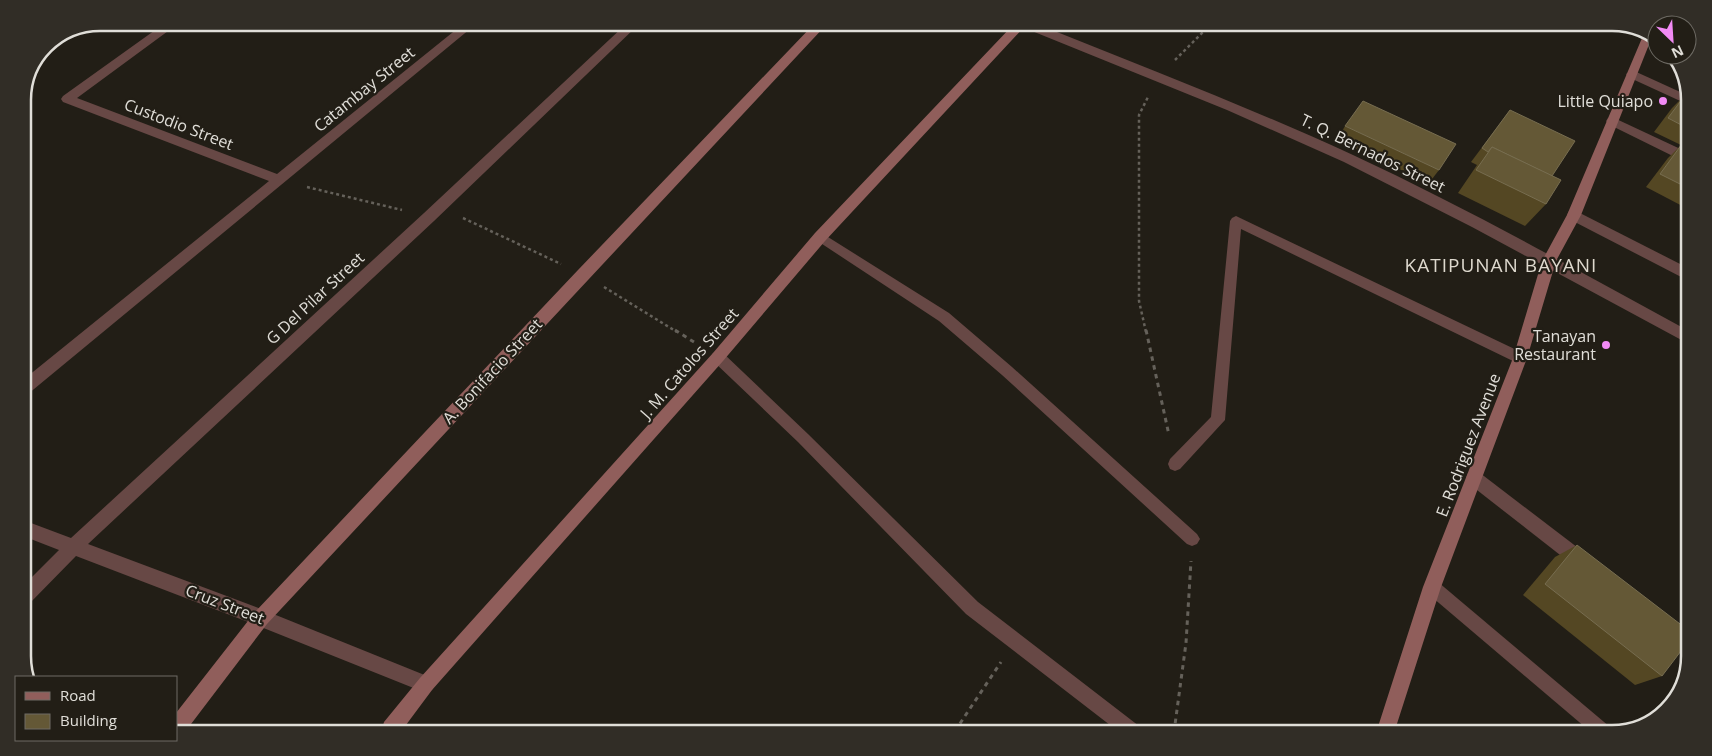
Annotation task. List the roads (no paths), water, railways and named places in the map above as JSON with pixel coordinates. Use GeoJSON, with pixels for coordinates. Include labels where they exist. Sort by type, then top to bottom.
{"type":"FeatureCollection","features":[{"type":"Feature","properties":{"kind":"street","name":"Custodio Street"},"geometry":{"type":"LineString","coordinates":[[162,31],[67,99],[279,180]]}},
{"type":"Feature","properties":{"kind":"street","name":"Catambay Street"},"geometry":{"type":"LineString","coordinates":[[31,382],[461,31]]}},
{"type":"Feature","properties":{"kind":"street","name":"G Del Pilar Street"},"geometry":{"type":"LineString","coordinates":[[31,590],[73,546],[429,217],[626,31]]}},
{"type":"Feature","properties":{"kind":"street","name":"A. Bonifacio Street"},"geometry":{"type":"LineString","coordinates":[[178,725],[261,618],[814,31]]}},
{"type":"Feature","properties":{"kind":"street","name":"J. M. Catolos Street"},"geometry":{"type":"LineString","coordinates":[[394,725],[426,684],[718,357],[820,237],[1015,31]]}},
{"type":"Feature","properties":{"kind":"street","name":"T. Q. Bernados Street"},"geometry":{"type":"LineString","coordinates":[[1043,31],[1244,111],[1351,160],[1549,261],[1681,335]]}},
{"type":"Feature","properties":{"kind":"street","name":"E. Rodriguez Avenue"},"geometry":{"type":"LineString","coordinates":[[1388,725],[1432,587],[1520,358],[1549,261],[1574,215],[1645,41]]}},
{"type":"Feature","properties":{"kind":"street"},"geometry":{"type":"LineString","coordinates":[[1632,74],[1681,97]]}},
{"type":"Feature","properties":{"kind":"street"},"geometry":{"type":"LineString","coordinates":[[1612,121],[1681,155]]}},
{"type":"Feature","properties":{"kind":"street"},"geometry":{"type":"LineString","coordinates":[[1574,215],[1681,272]]}},
{"type":"Feature","properties":{"kind":"street"},"geometry":{"type":"LineString","coordinates":[[1474,478],[1598,574]]}},
{"type":"Feature","properties":{"kind":"street","name":"Cruz Street"},"geometry":{"type":"LineString","coordinates":[[31,531],[261,618],[426,684]]}},
{"type":"Feature","properties":{"kind":"lane"},"geometry":{"type":"LineString","coordinates":[[1175,464],[1218,420],[1236,221],[1520,358]]}},
{"type":"Feature","properties":{"kind":"lane"},"geometry":{"type":"LineString","coordinates":[[820,237],[944,317],[1007,371],[1192,539]]}},
{"type":"Feature","properties":{"kind":"lane"},"geometry":{"type":"LineString","coordinates":[[718,357],[803,438],[972,608],[1124,725]]}},
{"type":"Feature","properties":{"kind":"lane"},"geometry":{"type":"LineString","coordinates":[[1432,587],[1593,725]]}},
{"type":"Feature","properties":{"kind":"place","name":"Little Quiapo"},"geometry":{"type":"Point","coordinates":[1663,101]}},
{"type":"Feature","properties":{"kind":"place","name":"Tanayan Restaurant"},"geometry":{"type":"Point","coordinates":[1606,345]}},
{"type":"Feature","properties":{"kind":"district","name":"KATIPUNAN BAYANI"},"geometry":{"type":"Point","coordinates":[1501,265]}}]}
